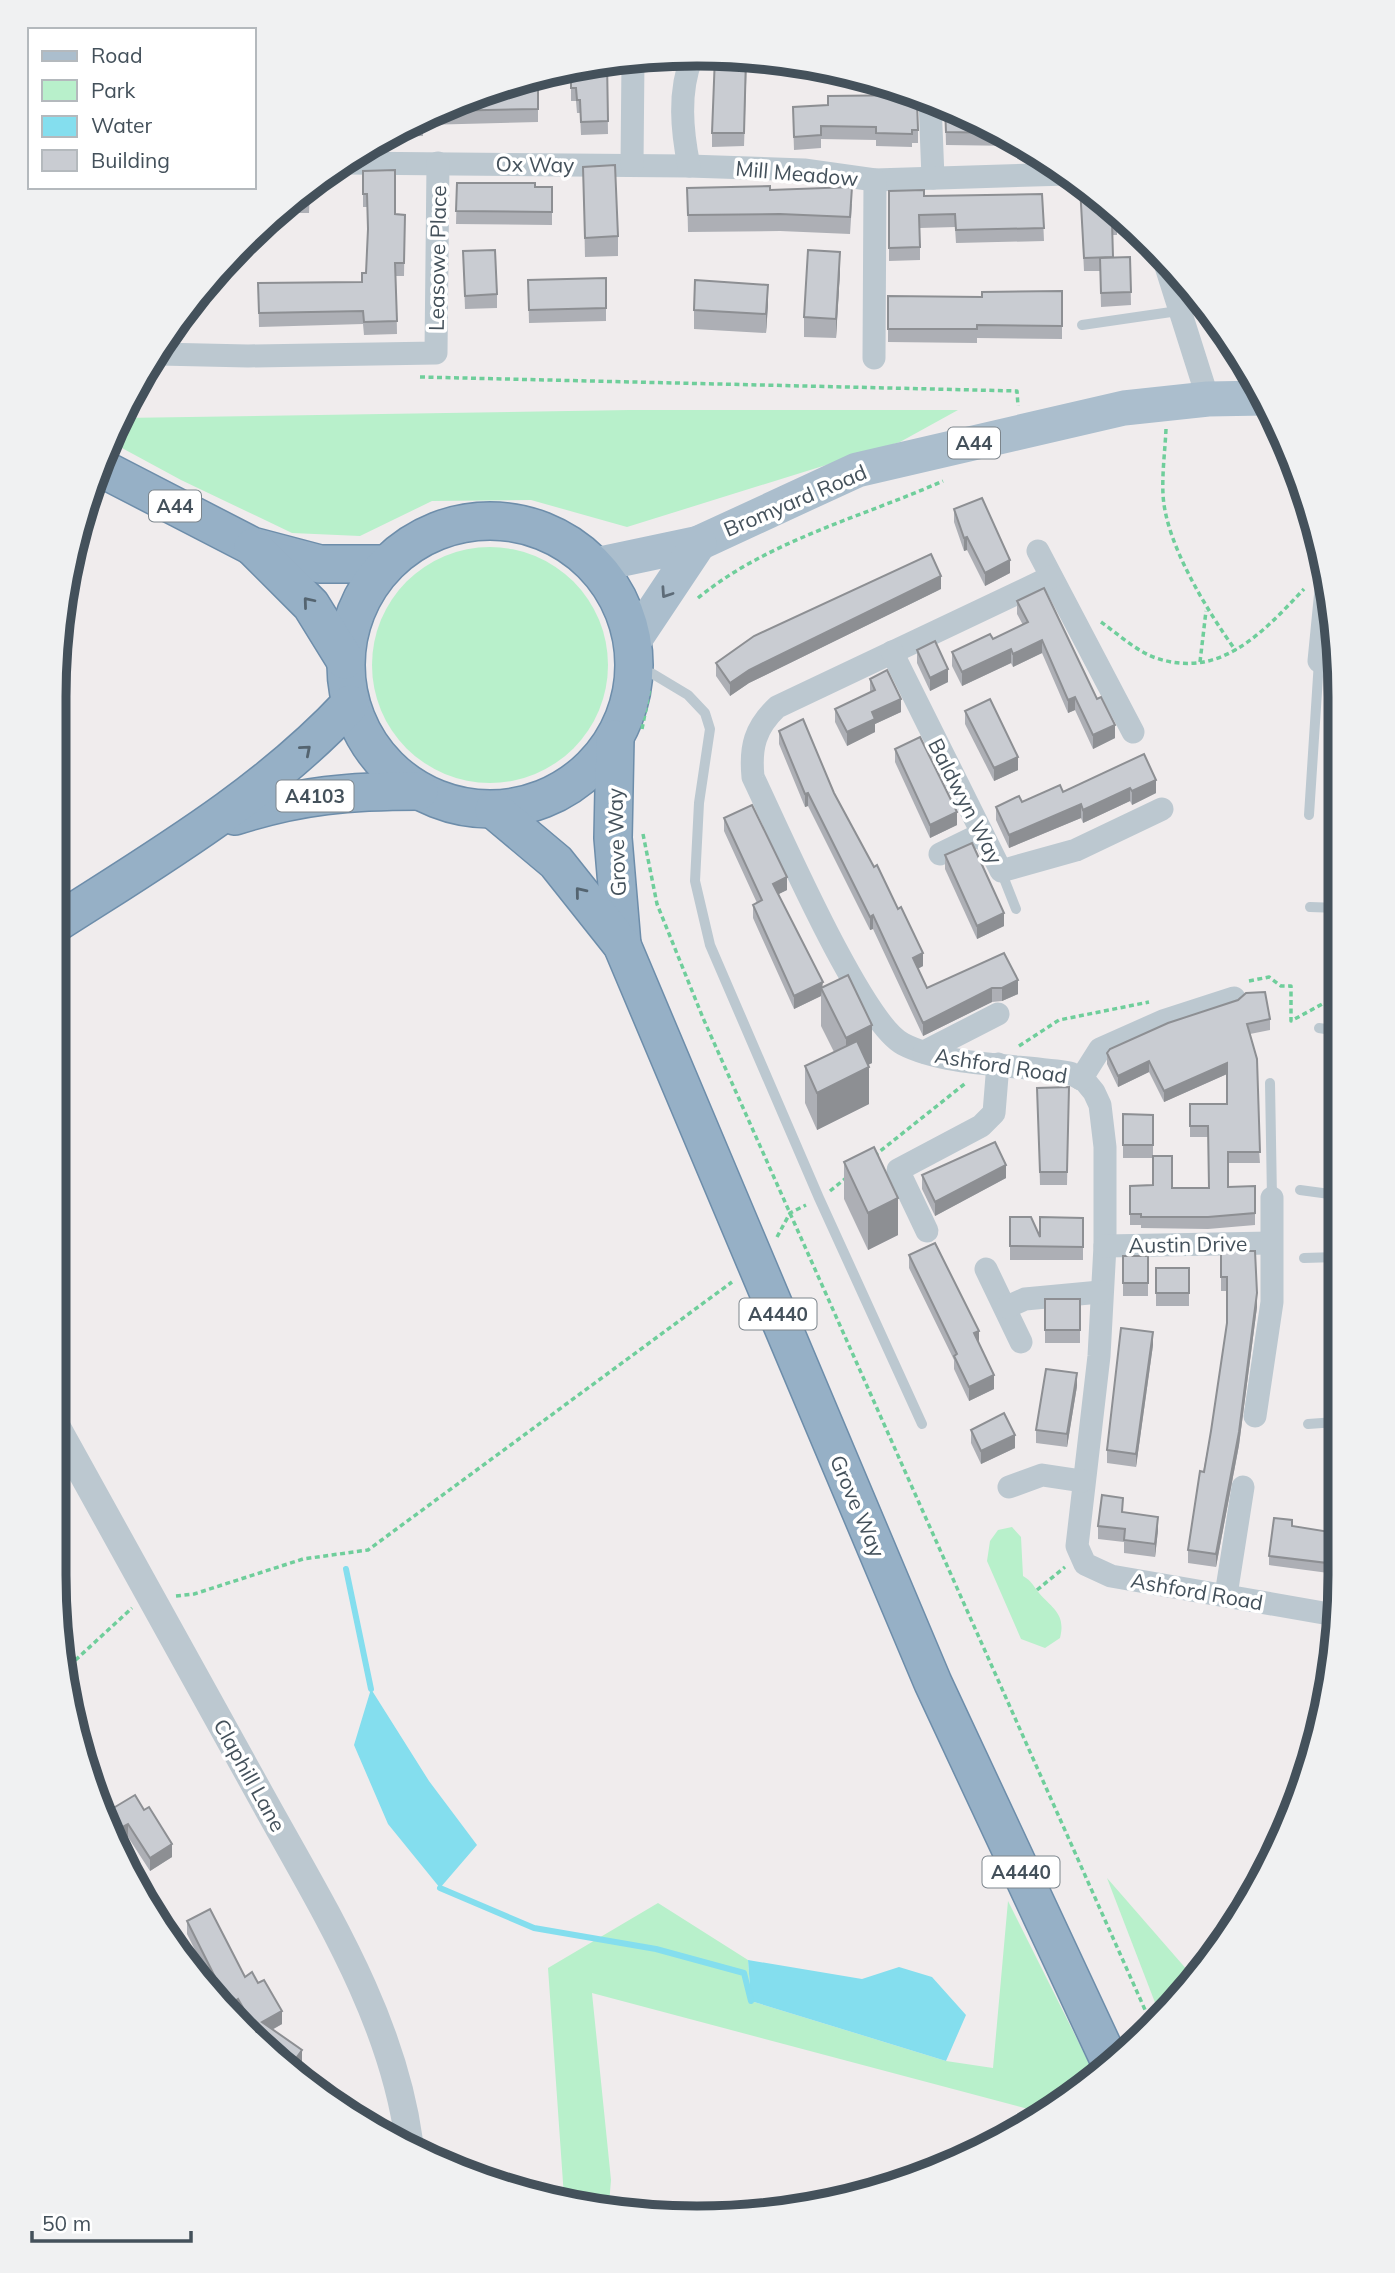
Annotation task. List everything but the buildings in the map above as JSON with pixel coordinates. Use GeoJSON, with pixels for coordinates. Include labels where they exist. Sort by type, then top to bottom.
{"type":"FeatureCollection","features":[{"type":"Feature","properties":{"kind":"highway","name":"A44"},"geometry":{"type":"LineString","coordinates":[[109,472],[252,545],[320,564],[386,564]]}},
{"type":"Feature","properties":{"kind":"highway"},"geometry":{"type":"LineString","coordinates":[[466,522],[513,522],[557,537],[595,565],[613,588],[626,614],[640,661],[632,692],[628,738],[563,790],[530,804],[494,810],[455,805],[419,791],[388,768],[365,739],[350,704],[345,660],[350,625],[364,592],[386,564],[422,537],[466,522]]}},
{"type":"Feature","properties":{"kind":"highway","name":"A44"},"geometry":{"type":"LineString","coordinates":[[252,545],[311,605],[345,660]]}},
{"type":"Feature","properties":{"kind":"highway","name":"A4103"},"geometry":{"type":"LineString","coordinates":[[66,917],[214,822],[306,750],[350,704]]}},
{"type":"Feature","properties":{"kind":"highway","name":"Grove Way"},"geometry":{"type":"LineString","coordinates":[[622,945],[613,838],[628,738]]}},
{"type":"Feature","properties":{"kind":"highway","name":"A4103"},"geometry":{"type":"LineString","coordinates":[[214,822],[277,803],[346,791],[419,791]]}},
{"type":"Feature","properties":{"kind":"highway","name":"Grove Way"},"geometry":{"type":"LineString","coordinates":[[494,810],[556,862],[622,945],[933,1683],[1107,2056]]}},
{"type":"Feature","properties":{"kind":"main road","name":"Bromyard Road"},"geometry":{"type":"LineString","coordinates":[[595,565],[699,543],[857,470],[1124,408],[1253,398]]}},
{"type":"Feature","properties":{"kind":"main road","name":"Bromyard Road"},"geometry":{"type":"LineString","coordinates":[[640,661],[699,543]]}},
{"type":"Feature","properties":{"kind":"street"},"geometry":{"type":"LineString","coordinates":[[689,166],[683,135],[684,90],[690,66]]}},
{"type":"Feature","properties":{"kind":"street"},"geometry":{"type":"LineString","coordinates":[[632,164],[633,70]]}},
{"type":"Feature","properties":{"kind":"street"},"geometry":{"type":"LineString","coordinates":[[930,112],[933,178]]}},
{"type":"Feature","properties":{"kind":"street","name":"Ox Way"},"geometry":{"type":"LineString","coordinates":[[363,163],[632,164]]}},
{"type":"Feature","properties":{"kind":"street","name":"Leasowe Place"},"geometry":{"type":"LineString","coordinates":[[168,354],[248,356],[436,353],[427,163]]}},
{"type":"Feature","properties":{"kind":"street","name":"Mill Meadow"},"geometry":{"type":"LineString","coordinates":[[632,164],[804,170],[874,180],[1050,175]]}},
{"type":"Feature","properties":{"kind":"street"},"geometry":{"type":"LineString","coordinates":[[874,180],[874,358]]}},
{"type":"Feature","properties":{"kind":"street"},"geometry":{"type":"LineString","coordinates":[[1172,280],[1178,311],[1208,400]]}},
{"type":"Feature","properties":{"kind":"street"},"geometry":{"type":"LineString","coordinates":[[1038,551],[1133,732]]}},
{"type":"Feature","properties":{"kind":"street","name":"Ashford Road"},"geometry":{"type":"LineString","coordinates":[[1051,577],[778,707],[763,721],[754,739],[751,758],[753,777],[860,995],[900,1043],[924,1052],[1063,1072],[1082,1079],[1094,1092],[1103,1126],[1105,1246],[1100,1292],[1099,1356],[1082,1481],[1077,1546],[1085,1564],[1111,1576],[1327,1614]]}},
{"type":"Feature","properties":{"kind":"street"},"geometry":{"type":"LineString","coordinates":[[1319,661],[1321,606]]}},
{"type":"Feature","properties":{"kind":"street","name":"Baldwyn Way"},"geometry":{"type":"LineString","coordinates":[[892,652],[1001,871],[1076,850],[1162,809]]}},
{"type":"Feature","properties":{"kind":"street"},"geometry":{"type":"LineString","coordinates":[[940,854],[981,834]]}},
{"type":"Feature","properties":{"kind":"street"},"geometry":{"type":"LineString","coordinates":[[1082,1079],[1100,1049],[1163,1021],[1234,998]]}},
{"type":"Feature","properties":{"kind":"street"},"geometry":{"type":"LineString","coordinates":[[924,1052],[998,1014]]}},
{"type":"Feature","properties":{"kind":"street"},"geometry":{"type":"LineString","coordinates":[[927,1231],[898,1170],[981,1126],[994,1113],[998,1063]]}},
{"type":"Feature","properties":{"kind":"street"},"geometry":{"type":"LineString","coordinates":[[1255,1416],[1269,1337],[1272,1198]]}},
{"type":"Feature","properties":{"kind":"street","name":"Austin Drive"},"geometry":{"type":"LineString","coordinates":[[1105,1246],[1271,1243]]}},
{"type":"Feature","properties":{"kind":"street"},"geometry":{"type":"LineString","coordinates":[[986,1269],[1007,1307],[1021,1342]]}},
{"type":"Feature","properties":{"kind":"street"},"geometry":{"type":"LineString","coordinates":[[1007,1307],[1025,1299],[1100,1292]]}},
{"type":"Feature","properties":{"kind":"street","name":"Claphill Lane"},"geometry":{"type":"LineString","coordinates":[[66,1444],[347,1953],[387,2046],[405,2111],[408,2136]]}},
{"type":"Feature","properties":{"kind":"street"},"geometry":{"type":"LineString","coordinates":[[1009,1487],[1042,1475],[1082,1481]]}},
{"type":"Feature","properties":{"kind":"street"},"geometry":{"type":"LineString","coordinates":[[1226,1595],[1243,1487]]}},
{"type":"Feature","properties":{"kind":"lane"},"geometry":{"type":"LineString","coordinates":[[1082,325],[1178,311]]}},
{"type":"Feature","properties":{"kind":"lane"},"geometry":{"type":"LineString","coordinates":[[640,661],[688,695],[705,713],[710,729],[699,803],[695,881],[710,945],[819,1198],[922,1424]]}},
{"type":"Feature","properties":{"kind":"lane"},"geometry":{"type":"LineString","coordinates":[[1309,814],[1319,661]]}},
{"type":"Feature","properties":{"kind":"lane"},"geometry":{"type":"LineString","coordinates":[[1001,871],[1016,909]]}},
{"type":"Feature","properties":{"kind":"lane"},"geometry":{"type":"LineString","coordinates":[[1310,908],[1328,908]]}},
{"type":"Feature","properties":{"kind":"lane"},"geometry":{"type":"LineString","coordinates":[[1319,1028],[1328,1029]]}},
{"type":"Feature","properties":{"kind":"lane"},"geometry":{"type":"LineString","coordinates":[[1270,1083],[1272,1198]]}},
{"type":"Feature","properties":{"kind":"lane"},"geometry":{"type":"LineString","coordinates":[[1300,1190],[1328,1194]]}},
{"type":"Feature","properties":{"kind":"lane"},"geometry":{"type":"LineString","coordinates":[[1304,1258],[1328,1257]]}},
{"type":"Feature","properties":{"kind":"lane"},"geometry":{"type":"LineString","coordinates":[[1308,1424],[1328,1423]]}},
{"type":"Feature","properties":{"kind":"path"},"geometry":{"type":"LineString","coordinates":[[415,377],[1017,391],[1020,432]]}},
{"type":"Feature","properties":{"kind":"path"},"geometry":{"type":"LineString","coordinates":[[1166,420],[1163,496],[1168,525],[1206,609],[1236,651]]}},
{"type":"Feature","properties":{"kind":"path"},"geometry":{"type":"LineString","coordinates":[[688,606],[720,579],[790,545],[947,479]]}},
{"type":"Feature","properties":{"kind":"path"},"geometry":{"type":"LineString","coordinates":[[1064,602],[1077,605],[1156,658],[1187,663],[1218,660],[1236,651],[1320,596]]}},
{"type":"Feature","properties":{"kind":"path"},"geometry":{"type":"LineString","coordinates":[[1200,662],[1206,609]]}},
{"type":"Feature","properties":{"kind":"path"},"geometry":{"type":"LineString","coordinates":[[628,738],[640,661]]}},
{"type":"Feature","properties":{"kind":"path"},"geometry":{"type":"LineString","coordinates":[[641,823],[657,904],[703,1018],[1148,2017]]}},
{"type":"Feature","properties":{"kind":"path"},"geometry":{"type":"LineString","coordinates":[[1282,986],[1291,986],[1291,1021],[1328,1002]]}},
{"type":"Feature","properties":{"kind":"path"},"geometry":{"type":"LineString","coordinates":[[790,1213],[811,1202]]}},
{"type":"Feature","properties":{"kind":"path"},"geometry":{"type":"LineString","coordinates":[[73,1662],[127,1610],[153,1598],[194,1594],[303,1559],[368,1550],[731,1282]]}},
{"type":"Feature","properties":{"kind":"path"},"geometry":{"type":"LineString","coordinates":[[1037,1590],[1080,1555]]}},
{"type":"Feature","properties":{"kind":"green space"},"geometry":{"type":"Polygon","coordinates":[[[629,410],[958,410],[900,442],[627,527],[531,500],[432,501],[360,536],[292,533],[181,480],[119,447],[132,418],[629,410]]]}},
{"type":"Feature","properties":{"kind":"green space"},"geometry":{"type":"Polygon","coordinates":[[[478,547],[502,547],[546,561],[574,581],[599,620],[606,642],[606,688],[599,710],[574,749],[546,769],[524,778],[502,783],[478,783],[434,769],[415,757],[398,740],[377,699],[372,677],[372,653],[386,609],[398,590],[415,573],[456,552],[478,547]]]}},
{"type":"Feature","properties":{"kind":"green space"},"geometry":{"type":"Polygon","coordinates":[[[1012,1527],[1021,1537],[1023,1576],[1060,1617],[1060,1638],[1045,1648],[1021,1639],[987,1561],[990,1541],[998,1530],[1012,1527]]]}},
{"type":"Feature","properties":{"kind":"green space"},"geometry":{"type":"Polygon","coordinates":[[[1107,1878],[1189,1972],[1157,2008],[1107,1878]]]}},
{"type":"Feature","properties":{"kind":"green space"},"geometry":{"type":"Polygon","coordinates":[[[1008,1901],[1092,2068],[1032,2110],[592,1993],[611,2180],[609,2200],[574,2194],[564,2192],[548,1968],[658,1903],[748,1960],[751,2001],[946,2061],[993,2068],[1008,1901]]]}},
{"type":"Feature","properties":{"kind":"water"},"geometry":{"type":"Polygon","coordinates":[[[371,1689],[429,1781],[477,1845],[440,1888],[388,1824],[354,1745],[371,1689]]]}},
{"type":"Feature","properties":{"kind":"water"},"geometry":{"type":"Polygon","coordinates":[[[748,1960],[862,1979],[899,1967],[932,1977],[966,2015],[946,2061],[751,2001],[748,1960]]]}},
{"type":"Feature","properties":{"kind":"waterway"},"geometry":{"type":"LineString","coordinates":[[346,1569],[371,1689]]}},
{"type":"Feature","properties":{"kind":"waterway"},"geometry":{"type":"LineString","coordinates":[[440,1888],[534,1928],[656,1949],[744,1973],[751,2001]]}}]}
